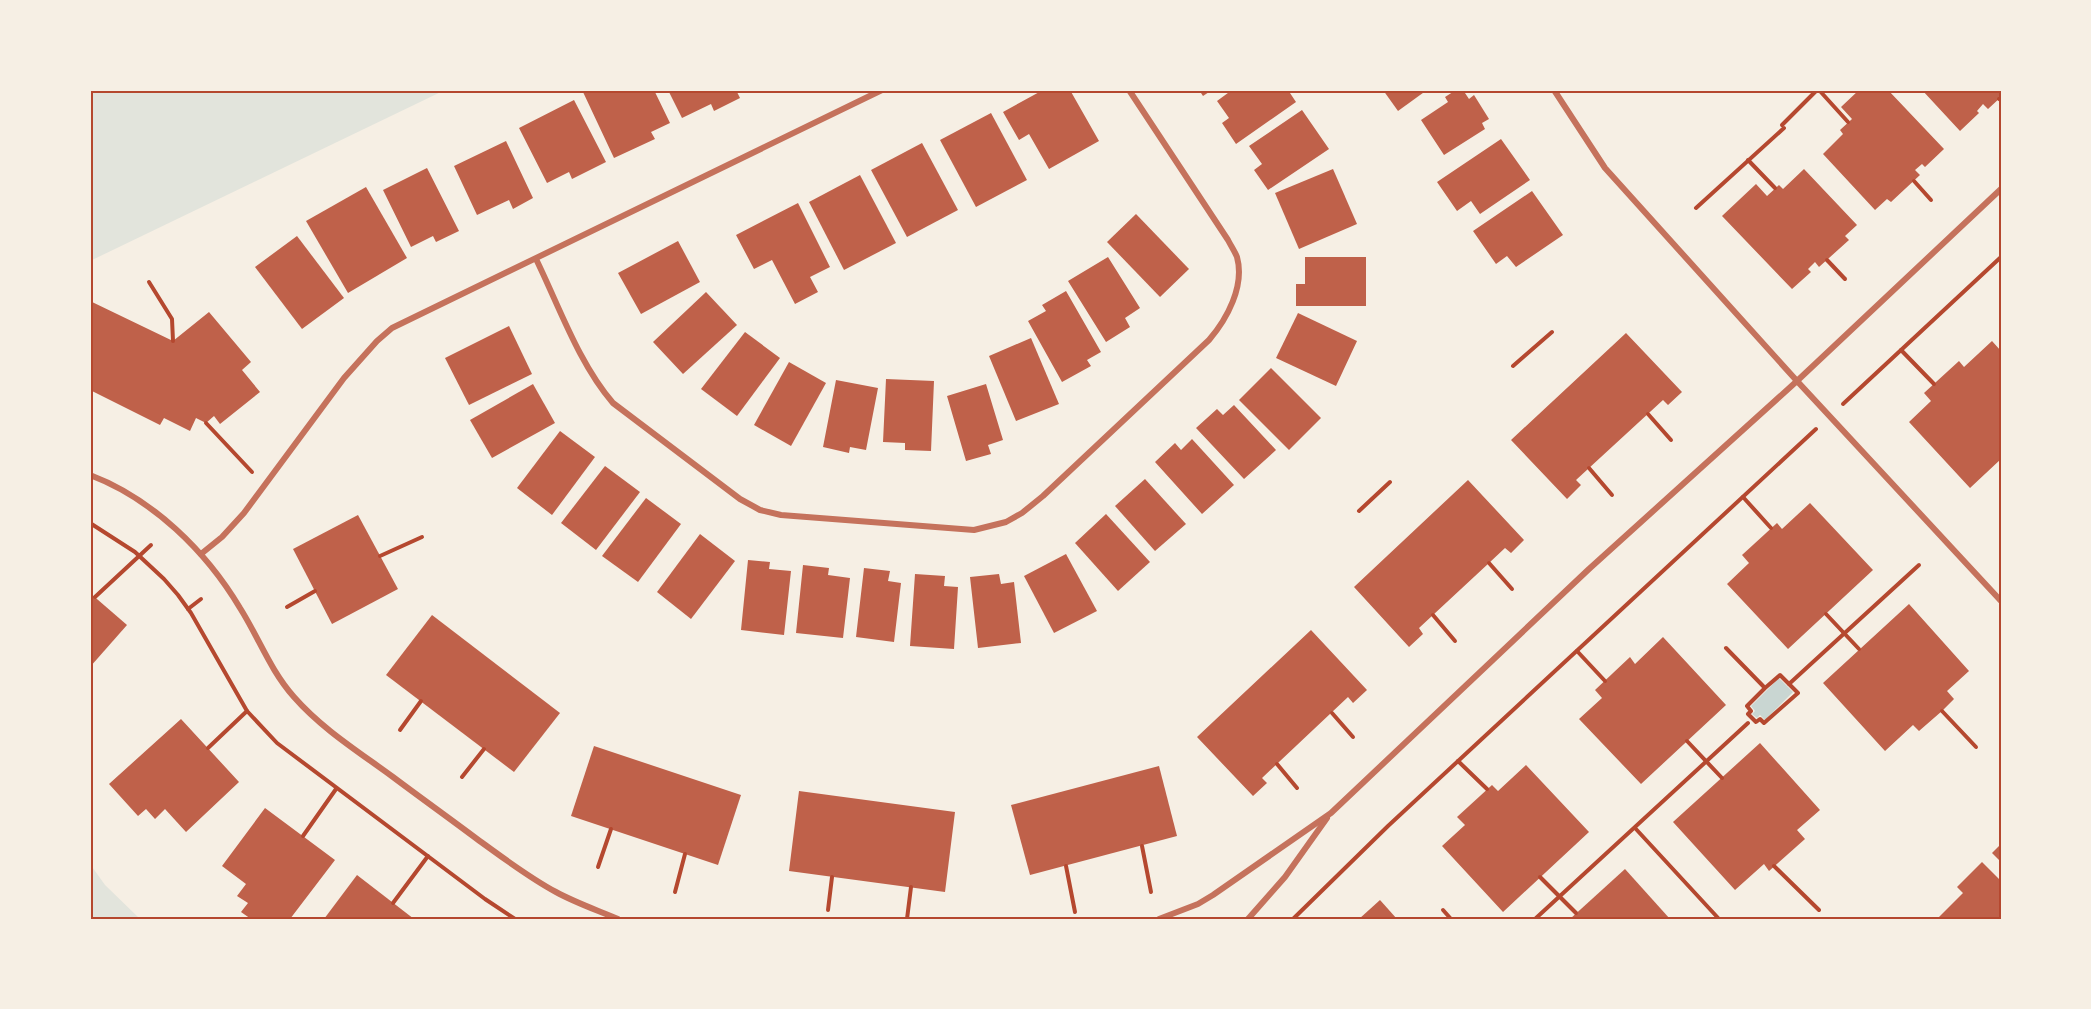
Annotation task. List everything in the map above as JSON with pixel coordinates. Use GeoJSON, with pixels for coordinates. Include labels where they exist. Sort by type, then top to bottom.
{"type":"FeatureCollection","features":[{"type":"Feature","properties":{"kind":"street"},"geometry":{"type":"LineString","coordinates":[[201,554],[232,527],[344,378],[377,341],[392,328],[882,90]]}},
{"type":"Feature","properties":{"kind":"street"},"geometry":{"type":"LineString","coordinates":[[536,259],[588,368],[600,388],[613,403],[740,499],[760,510],[781,515],[955,529],[991,527],[1022,513],[1052,488],[1209,340],[1220,327],[1232,303],[1237,276],[1237,258],[1228,240],[1129,90]]}},
{"type":"Feature","properties":{"kind":"street"},"geometry":{"type":"LineString","coordinates":[[1554,90],[1605,168],[1797,381],[2001,601]]}},
{"type":"Feature","properties":{"kind":"street"},"geometry":{"type":"LineString","coordinates":[[1159,919],[1198,904],[1213,895],[1331,813],[1589,569],[1797,381],[2001,189]]}},
{"type":"Feature","properties":{"kind":"street"},"geometry":{"type":"LineString","coordinates":[[90,475],[146,505],[201,554],[225,583],[272,669],[295,699],[310,713],[418,796],[535,879],[555,892],[618,919]]}},
{"type":"Feature","properties":{"kind":"street"},"geometry":{"type":"LineString","coordinates":[[1248,919],[1285,877],[1331,813]]}},
{"type":"Feature","properties":{"kind":"path"},"geometry":{"type":"LineString","coordinates":[[1696,208],[1783,127],[1818,90],[1848,122]]}},
{"type":"Feature","properties":{"kind":"path"},"geometry":{"type":"LineString","coordinates":[[1748,160],[1775,188]]}},
{"type":"Feature","properties":{"kind":"path"},"geometry":{"type":"LineString","coordinates":[[1914,181],[1931,200]]}},
{"type":"Feature","properties":{"kind":"path"},"geometry":{"type":"LineString","coordinates":[[1849,398],[2001,257]]}},
{"type":"Feature","properties":{"kind":"path"},"geometry":{"type":"LineString","coordinates":[[1827,260],[1845,279]]}},
{"type":"Feature","properties":{"kind":"path"},"geometry":{"type":"LineString","coordinates":[[149,282],[172,319],[173,341]]}},
{"type":"Feature","properties":{"kind":"path"},"geometry":{"type":"LineString","coordinates":[[1513,366],[1552,332]]}},
{"type":"Feature","properties":{"kind":"path"},"geometry":{"type":"LineString","coordinates":[[1901,350],[1934,384]]}},
{"type":"Feature","properties":{"kind":"path"},"geometry":{"type":"LineString","coordinates":[[1648,414],[1671,440]]}},
{"type":"Feature","properties":{"kind":"path"},"geometry":{"type":"LineString","coordinates":[[206,423],[246,467],[265,483]]}},
{"type":"Feature","properties":{"kind":"path"},"geometry":{"type":"LineString","coordinates":[[1297,918],[1388,825],[1808,437]]}},
{"type":"Feature","properties":{"kind":"path"},"geometry":{"type":"LineString","coordinates":[[1589,468],[1612,495]]}},
{"type":"Feature","properties":{"kind":"path"},"geometry":{"type":"LineString","coordinates":[[1359,511],[1390,482]]}},
{"type":"Feature","properties":{"kind":"path"},"geometry":{"type":"LineString","coordinates":[[1743,497],[1771,528]]}},
{"type":"Feature","properties":{"kind":"path"},"geometry":{"type":"LineString","coordinates":[[90,523],[140,557],[164,579],[188,609],[248,711],[277,743],[484,899],[515,919]]}},
{"type":"Feature","properties":{"kind":"path"},"geometry":{"type":"LineString","coordinates":[[380,556],[422,537]]}},
{"type":"Feature","properties":{"kind":"path"},"geometry":{"type":"LineString","coordinates":[[95,597],[151,545]]}},
{"type":"Feature","properties":{"kind":"path"},"geometry":{"type":"LineString","coordinates":[[1489,563],[1512,589]]}},
{"type":"Feature","properties":{"kind":"path"},"geometry":{"type":"LineString","coordinates":[[1789,684],[1919,565]]}},
{"type":"Feature","properties":{"kind":"path"},"geometry":{"type":"LineString","coordinates":[[287,607],[315,591]]}},
{"type":"Feature","properties":{"kind":"path"},"geometry":{"type":"LineString","coordinates":[[188,609],[201,598]]}},
{"type":"Feature","properties":{"kind":"path"},"geometry":{"type":"LineString","coordinates":[[1826,614],[1859,650]]}},
{"type":"Feature","properties":{"kind":"path"},"geometry":{"type":"LineString","coordinates":[[1433,615],[1455,641]]}},
{"type":"Feature","properties":{"kind":"path"},"geometry":{"type":"LineString","coordinates":[[1726,648],[1765,688]]}},
{"type":"Feature","properties":{"kind":"path"},"geometry":{"type":"LineString","coordinates":[[1577,651],[1605,681]]}},
{"type":"Feature","properties":{"kind":"path"},"geometry":{"type":"LineString","coordinates":[[1780,675],[1797,693],[1764,723],[1760,719],[1756,722],[1748,714],[1751,711],[1747,705],[1765,688],[1780,675]]}},
{"type":"Feature","properties":{"kind":"path"},"geometry":{"type":"LineString","coordinates":[[400,730],[421,701]]}},
{"type":"Feature","properties":{"kind":"path"},"geometry":{"type":"LineString","coordinates":[[208,748],[248,711]]}},
{"type":"Feature","properties":{"kind":"path"},"geometry":{"type":"LineString","coordinates":[[1942,711],[1976,747]]}},
{"type":"Feature","properties":{"kind":"path"},"geometry":{"type":"LineString","coordinates":[[1332,713],[1353,737]]}},
{"type":"Feature","properties":{"kind":"path"},"geometry":{"type":"LineString","coordinates":[[1535,919],[1748,723]]}},
{"type":"Feature","properties":{"kind":"path"},"geometry":{"type":"LineString","coordinates":[[1687,741],[1722,778]]}},
{"type":"Feature","properties":{"kind":"path"},"geometry":{"type":"LineString","coordinates":[[462,777],[484,749]]}},
{"type":"Feature","properties":{"kind":"path"},"geometry":{"type":"LineString","coordinates":[[1458,761],[1487,789]]}},
{"type":"Feature","properties":{"kind":"path"},"geometry":{"type":"LineString","coordinates":[[1276,764],[1297,788]]}},
{"type":"Feature","properties":{"kind":"path"},"geometry":{"type":"LineString","coordinates":[[303,836],[336,789]]}},
{"type":"Feature","properties":{"kind":"path"},"geometry":{"type":"LineString","coordinates":[[1635,828],[1719,919]]}},
{"type":"Feature","properties":{"kind":"path"},"geometry":{"type":"LineString","coordinates":[[598,867],[611,829]]}},
{"type":"Feature","properties":{"kind":"path"},"geometry":{"type":"LineString","coordinates":[[1142,846],[1151,892]]}},
{"type":"Feature","properties":{"kind":"path"},"geometry":{"type":"LineString","coordinates":[[675,892],[685,854]]}},
{"type":"Feature","properties":{"kind":"path"},"geometry":{"type":"LineString","coordinates":[[393,903],[428,856]]}},
{"type":"Feature","properties":{"kind":"path"},"geometry":{"type":"LineString","coordinates":[[1066,866],[1075,912]]}},
{"type":"Feature","properties":{"kind":"path"},"geometry":{"type":"LineString","coordinates":[[1774,866],[1819,910]]}},
{"type":"Feature","properties":{"kind":"path"},"geometry":{"type":"LineString","coordinates":[[828,910],[832,877]]}},
{"type":"Feature","properties":{"kind":"path"},"geometry":{"type":"LineString","coordinates":[[1540,877],[1576,913]]}},
{"type":"Feature","properties":{"kind":"path"},"geometry":{"type":"LineString","coordinates":[[907,919],[910,887]]}},
{"type":"Feature","properties":{"kind":"path"},"geometry":{"type":"LineString","coordinates":[[1443,910],[1451,919]]}},
{"type":"Feature","properties":{"kind":"shaded area"},"geometry":{"type":"Polygon","coordinates":[[[90,90],[445,90],[90,261],[90,90]]]}},
{"type":"Feature","properties":{"kind":"shaded area"},"geometry":{"type":"Polygon","coordinates":[[[1779,678],[1793,692],[1765,720],[1760,715],[1757,718],[1752,714],[1755,711],[1751,706],[1779,678]]]}},
{"type":"Feature","properties":{"kind":"shaded area"},"geometry":{"type":"Polygon","coordinates":[[[90,864],[105,885],[140,919],[90,919],[90,864]]]}},
{"type":"Feature","properties":{"kind":"building"},"geometry":{"type":"Polygon","coordinates":[[[588,90],[654,90],[670,123],[651,132],[655,139],[614,158],[583,92],[588,90]]]}},
{"type":"Feature","properties":{"kind":"building"},"geometry":{"type":"Polygon","coordinates":[[[668,90],[736,90],[740,98],[714,111],[711,104],[682,118],[668,90]]]}},
{"type":"Feature","properties":{"kind":"building"},"geometry":{"type":"Polygon","coordinates":[[[1043,90],[1070,90],[1099,141],[1049,169],[1029,134],[1019,140],[1003,112],[1043,90]]]}},
{"type":"Feature","properties":{"kind":"building"},"geometry":{"type":"Polygon","coordinates":[[[1199,90],[1212,90],[1203,96],[1199,90]]]}},
{"type":"Feature","properties":{"kind":"building"},"geometry":{"type":"Polygon","coordinates":[[[1232,90],[1288,90],[1296,102],[1236,144],[1222,123],[1229,118],[1217,101],[1232,90]]]}},
{"type":"Feature","properties":{"kind":"building"},"geometry":{"type":"Polygon","coordinates":[[[1383,90],[1427,90],[1398,111],[1383,90]]]}},
{"type":"Feature","properties":{"kind":"building"},"geometry":{"type":"Polygon","coordinates":[[[1456,90],[1463,90],[1469,99],[1474,95],[1489,119],[1482,123],[1485,129],[1444,155],[1421,120],[1448,102],[1445,97],[1456,90]]]}},
{"type":"Feature","properties":{"kind":"building"},"geometry":{"type":"Polygon","coordinates":[[[1859,90],[1888,90],[1944,149],[1925,167],[1922,164],[1915,170],[1920,175],[1891,202],[1887,199],[1875,210],[1823,154],[1843,134],[1840,130],[1852,119],[1841,107],[1859,90]]]}},
{"type":"Feature","properties":{"kind":"building"},"geometry":{"type":"Polygon","coordinates":[[[1922,90],[2001,90],[2001,97],[1988,109],[1983,104],[1977,111],[1979,113],[1960,131],[1922,90]]]}},
{"type":"Feature","properties":{"kind":"building"},"geometry":{"type":"Polygon","coordinates":[[[574,100],[606,162],[572,179],[569,172],[547,183],[519,128],[574,100]]]}},
{"type":"Feature","properties":{"kind":"building"},"geometry":{"type":"Polygon","coordinates":[[[1302,110],[1329,149],[1268,190],[1254,170],[1262,164],[1249,146],[1302,110]]]}},
{"type":"Feature","properties":{"kind":"building"},"geometry":{"type":"Polygon","coordinates":[[[991,113],[1027,180],[976,207],[940,140],[991,113]]]}},
{"type":"Feature","properties":{"kind":"building"},"geometry":{"type":"Polygon","coordinates":[[[1501,139],[1530,180],[1480,214],[1471,201],[1457,211],[1437,182],[1501,139]]]}},
{"type":"Feature","properties":{"kind":"building"},"geometry":{"type":"Polygon","coordinates":[[[506,141],[533,198],[513,209],[509,200],[477,215],[454,166],[506,141]]]}},
{"type":"Feature","properties":{"kind":"building"},"geometry":{"type":"Polygon","coordinates":[[[922,143],[958,210],[907,237],[871,170],[922,143]]]}},
{"type":"Feature","properties":{"kind":"building"},"geometry":{"type":"Polygon","coordinates":[[[427,168],[459,231],[436,242],[433,236],[411,247],[383,190],[427,168]]]}},
{"type":"Feature","properties":{"kind":"building"},"geometry":{"type":"Polygon","coordinates":[[[1333,169],[1357,224],[1299,249],[1275,193],[1333,169]]]}},
{"type":"Feature","properties":{"kind":"building"},"geometry":{"type":"Polygon","coordinates":[[[1804,169],[1857,225],[1845,236],[1849,240],[1819,267],[1815,262],[1808,269],[1811,272],[1792,289],[1722,216],[1756,184],[1767,196],[1779,185],[1783,189],[1804,169]]]}},
{"type":"Feature","properties":{"kind":"building"},"geometry":{"type":"Polygon","coordinates":[[[860,175],[896,243],[844,270],[809,202],[860,175]]]}},
{"type":"Feature","properties":{"kind":"building"},"geometry":{"type":"Polygon","coordinates":[[[366,187],[407,258],[348,293],[306,221],[366,187]]]}},
{"type":"Feature","properties":{"kind":"building"},"geometry":{"type":"Polygon","coordinates":[[[1532,191],[1563,235],[1516,267],[1507,256],[1496,264],[1473,231],[1532,191]]]}},
{"type":"Feature","properties":{"kind":"building"},"geometry":{"type":"Polygon","coordinates":[[[798,203],[830,267],[810,277],[818,292],[795,304],[772,260],[754,269],[736,235],[798,203]]]}},
{"type":"Feature","properties":{"kind":"building"},"geometry":{"type":"Polygon","coordinates":[[[1136,214],[1189,269],[1160,297],[1107,242],[1136,214]]]}},
{"type":"Feature","properties":{"kind":"building"},"geometry":{"type":"Polygon","coordinates":[[[297,236],[344,298],[302,329],[255,267],[297,236]]]}},
{"type":"Feature","properties":{"kind":"building"},"geometry":{"type":"Polygon","coordinates":[[[678,241],[700,282],[641,314],[618,273],[678,241]]]}},
{"type":"Feature","properties":{"kind":"building"},"geometry":{"type":"Polygon","coordinates":[[[1108,257],[1140,308],[1125,318],[1130,327],[1106,342],[1068,281],[1108,257]]]}},
{"type":"Feature","properties":{"kind":"building"},"geometry":{"type":"Polygon","coordinates":[[[1305,257],[1366,257],[1366,306],[1296,306],[1296,284],[1305,284],[1305,257]]]}},
{"type":"Feature","properties":{"kind":"building"},"geometry":{"type":"Polygon","coordinates":[[[1066,291],[1101,352],[1087,360],[1091,366],[1062,382],[1028,321],[1046,311],[1042,305],[1066,291]]]}},
{"type":"Feature","properties":{"kind":"building"},"geometry":{"type":"Polygon","coordinates":[[[706,292],[737,325],[683,374],[653,342],[706,292]]]}},
{"type":"Feature","properties":{"kind":"building"},"geometry":{"type":"Polygon","coordinates":[[[90,301],[173,341],[209,312],[251,362],[242,370],[260,392],[220,424],[214,416],[206,423],[196,418],[190,431],[164,418],[160,425],[90,390],[90,301]]]}},
{"type":"Feature","properties":{"kind":"building"},"geometry":{"type":"Polygon","coordinates":[[[1298,313],[1357,341],[1336,386],[1276,358],[1298,313]]]}},
{"type":"Feature","properties":{"kind":"building"},"geometry":{"type":"Polygon","coordinates":[[[509,326],[532,374],[469,405],[445,358],[509,326]]]}},
{"type":"Feature","properties":{"kind":"building"},"geometry":{"type":"Polygon","coordinates":[[[745,332],[780,358],[737,416],[701,389],[745,332]]]}},
{"type":"Feature","properties":{"kind":"building"},"geometry":{"type":"Polygon","coordinates":[[[1626,333],[1682,392],[1668,405],[1663,400],[1576,480],[1581,485],[1567,499],[1511,440],[1626,333]]]}},
{"type":"Feature","properties":{"kind":"building"},"geometry":{"type":"Polygon","coordinates":[[[1031,338],[1059,404],[1016,421],[989,356],[1031,338]]]}},
{"type":"Feature","properties":{"kind":"building"},"geometry":{"type":"Polygon","coordinates":[[[1992,341],[2001,351],[2001,459],[1970,488],[1909,422],[1931,401],[1924,393],[1959,361],[1964,367],[1992,341]]]}},
{"type":"Feature","properties":{"kind":"building"},"geometry":{"type":"Polygon","coordinates":[[[789,362],[826,383],[791,446],[754,425],[789,362]]]}},
{"type":"Feature","properties":{"kind":"building"},"geometry":{"type":"Polygon","coordinates":[[[1271,368],[1321,418],[1289,450],[1239,400],[1271,368]]]}},
{"type":"Feature","properties":{"kind":"building"},"geometry":{"type":"Polygon","coordinates":[[[886,379],[934,381],[931,451],[905,450],[905,443],[883,442],[886,379]]]}},
{"type":"Feature","properties":{"kind":"building"},"geometry":{"type":"Polygon","coordinates":[[[836,380],[878,388],[866,450],[850,447],[849,453],[823,447],[836,380]]]}},
{"type":"Feature","properties":{"kind":"building"},"geometry":{"type":"Polygon","coordinates":[[[533,384],[555,423],[492,458],[470,420],[533,384]]]}},
{"type":"Feature","properties":{"kind":"building"},"geometry":{"type":"Polygon","coordinates":[[[986,384],[1003,440],[988,445],[991,454],[966,461],[947,396],[986,384]]]}},
{"type":"Feature","properties":{"kind":"building"},"geometry":{"type":"Polygon","coordinates":[[[1234,405],[1276,450],[1244,479],[1196,428],[1217,409],[1223,415],[1234,405]]]}},
{"type":"Feature","properties":{"kind":"building"},"geometry":{"type":"Polygon","coordinates":[[[560,431],[595,457],[552,515],[517,488],[560,431]]]}},
{"type":"Feature","properties":{"kind":"building"},"geometry":{"type":"Polygon","coordinates":[[[1192,439],[1234,485],[1202,514],[1155,462],[1175,443],[1181,450],[1192,439]]]}},
{"type":"Feature","properties":{"kind":"building"},"geometry":{"type":"Polygon","coordinates":[[[605,466],[640,492],[596,550],[561,523],[605,466]]]}},
{"type":"Feature","properties":{"kind":"building"},"geometry":{"type":"Polygon","coordinates":[[[1145,479],[1186,524],[1155,551],[1115,506],[1145,479]]]}},
{"type":"Feature","properties":{"kind":"building"},"geometry":{"type":"Polygon","coordinates":[[[1468,480],[1524,540],[1511,553],[1505,548],[1419,628],[1423,634],[1409,647],[1354,587],[1468,480]]]}},
{"type":"Feature","properties":{"kind":"building"},"geometry":{"type":"Polygon","coordinates":[[[646,498],[681,524],[638,582],[602,556],[646,498]]]}},
{"type":"Feature","properties":{"kind":"building"},"geometry":{"type":"Polygon","coordinates":[[[1810,503],[1873,570],[1788,649],[1727,584],[1749,563],[1742,555],[1777,523],[1782,529],[1810,503]]]}},
{"type":"Feature","properties":{"kind":"building"},"geometry":{"type":"Polygon","coordinates":[[[1106,514],[1150,562],[1118,591],[1075,543],[1106,514]]]}},
{"type":"Feature","properties":{"kind":"building"},"geometry":{"type":"Polygon","coordinates":[[[358,515],[398,589],[332,624],[293,549],[358,515]]]}},
{"type":"Feature","properties":{"kind":"building"},"geometry":{"type":"Polygon","coordinates":[[[700,534],[735,561],[691,619],[657,592],[700,534]]]}},
{"type":"Feature","properties":{"kind":"building"},"geometry":{"type":"Polygon","coordinates":[[[1066,554],[1097,611],[1054,633],[1024,576],[1066,554]]]}},
{"type":"Feature","properties":{"kind":"building"},"geometry":{"type":"Polygon","coordinates":[[[748,560],[770,562],[769,569],[791,571],[784,635],[741,630],[748,560]]]}},
{"type":"Feature","properties":{"kind":"building"},"geometry":{"type":"Polygon","coordinates":[[[803,565],[829,568],[828,575],[850,578],[843,638],[796,633],[803,565]]]}},
{"type":"Feature","properties":{"kind":"building"},"geometry":{"type":"Polygon","coordinates":[[[864,568],[890,571],[888,581],[901,583],[894,642],[856,637],[864,568]]]}},
{"type":"Feature","properties":{"kind":"building"},"geometry":{"type":"Polygon","coordinates":[[[915,574],[945,576],[944,586],[958,587],[954,649],[910,646],[915,574]]]}},
{"type":"Feature","properties":{"kind":"building"},"geometry":{"type":"Polygon","coordinates":[[[999,574],[1001,584],[1014,582],[1021,643],[978,648],[970,577],[999,574]]]}},
{"type":"Feature","properties":{"kind":"building"},"geometry":{"type":"Polygon","coordinates":[[[90,593],[127,625],[90,667],[90,593]]]}},
{"type":"Feature","properties":{"kind":"building"},"geometry":{"type":"Polygon","coordinates":[[[1909,604],[1969,671],[1947,691],[1954,699],[1942,711],[1919,731],[1913,725],[1885,751],[1823,683],[1909,604]]]}},
{"type":"Feature","properties":{"kind":"building"},"geometry":{"type":"Polygon","coordinates":[[[432,615],[560,713],[514,772],[386,675],[432,615]]]}},
{"type":"Feature","properties":{"kind":"building"},"geometry":{"type":"Polygon","coordinates":[[[1311,630],[1367,690],[1353,703],[1348,697],[1262,778],[1267,783],[1253,796],[1197,737],[1311,630]]]}},
{"type":"Feature","properties":{"kind":"building"},"geometry":{"type":"Polygon","coordinates":[[[1663,637],[1726,705],[1641,784],[1579,719],[1602,698],[1595,690],[1630,657],[1635,664],[1663,637]]]}},
{"type":"Feature","properties":{"kind":"building"},"geometry":{"type":"Polygon","coordinates":[[[181,719],[239,782],[186,832],[165,809],[155,819],[146,809],[138,816],[109,784],[181,719]]]}},
{"type":"Feature","properties":{"kind":"building"},"geometry":{"type":"Polygon","coordinates":[[[1760,743],[1820,810],[1797,830],[1805,839],[1769,871],[1764,864],[1735,890],[1673,822],[1760,743]]]}},
{"type":"Feature","properties":{"kind":"building"},"geometry":{"type":"Polygon","coordinates":[[[594,746],[741,795],[718,865],[571,816],[594,746]]]}},
{"type":"Feature","properties":{"kind":"building"},"geometry":{"type":"Polygon","coordinates":[[[1526,765],[1589,832],[1503,912],[1442,846],[1465,825],[1457,817],[1492,785],[1498,791],[1526,765]]]}},
{"type":"Feature","properties":{"kind":"building"},"geometry":{"type":"Polygon","coordinates":[[[1159,766],[1177,836],[1030,875],[1011,805],[1159,766]]]}},
{"type":"Feature","properties":{"kind":"building"},"geometry":{"type":"Polygon","coordinates":[[[799,791],[955,812],[945,892],[789,871],[799,791]]]}},
{"type":"Feature","properties":{"kind":"building"},"geometry":{"type":"Polygon","coordinates":[[[265,808],[335,860],[290,919],[251,919],[241,912],[248,903],[237,896],[246,884],[222,866],[265,808]]]}},
{"type":"Feature","properties":{"kind":"building"},"geometry":{"type":"Polygon","coordinates":[[[2001,844],[2001,862],[1992,853],[2001,844]]]}},
{"type":"Feature","properties":{"kind":"building"},"geometry":{"type":"Polygon","coordinates":[[[1982,862],[2001,881],[2001,919],[1937,919],[1963,893],[1957,887],[1982,862]]]}},
{"type":"Feature","properties":{"kind":"building"},"geometry":{"type":"Polygon","coordinates":[[[1625,869],[1670,919],[1570,919],[1625,869]]]}},
{"type":"Feature","properties":{"kind":"building"},"geometry":{"type":"Polygon","coordinates":[[[357,875],[414,919],[324,919],[357,875]]]}},
{"type":"Feature","properties":{"kind":"building"},"geometry":{"type":"Polygon","coordinates":[[[1380,900],[1397,919],[1359,919],[1380,900]]]}}]}
